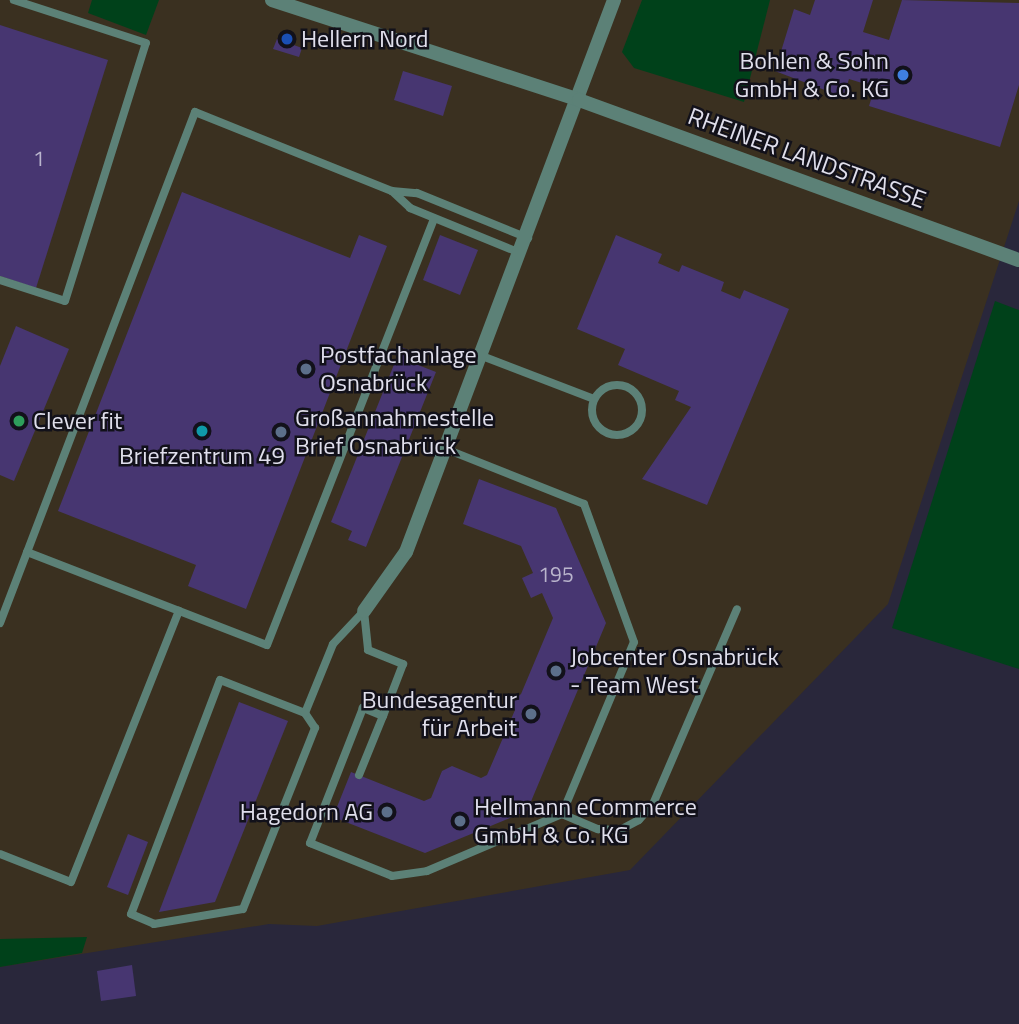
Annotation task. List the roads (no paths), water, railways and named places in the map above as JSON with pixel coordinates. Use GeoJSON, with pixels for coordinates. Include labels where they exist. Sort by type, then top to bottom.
{"type":"FeatureCollection","features":[{"type":"Feature","properties":{"kind":"street","name":"RHEINER LANDSTRASSE"},"geometry":{"type":"LineString","coordinates":[[272,0],[579,100],[1019,260]]}},
{"type":"Feature","properties":{"kind":"street"},"geometry":{"type":"LineString","coordinates":[[365,611],[407,552],[528,238],[614,0]]}},
{"type":"Feature","properties":{"kind":"lane"},"geometry":{"type":"LineString","coordinates":[[0,280],[65,301],[146,43],[14,0]]}},
{"type":"Feature","properties":{"kind":"lane"},"geometry":{"type":"LineString","coordinates":[[0,623],[195,112],[392,191],[417,193],[528,238]]}},
{"type":"Feature","properties":{"kind":"lane"},"geometry":{"type":"LineString","coordinates":[[392,191],[410,208],[522,254]]}},
{"type":"Feature","properties":{"kind":"lane"},"geometry":{"type":"LineString","coordinates":[[27,552],[268,645],[434,218]]}},
{"type":"Feature","properties":{"kind":"lane"},"geometry":{"type":"LineString","coordinates":[[482,356],[594,399]]}},
{"type":"Feature","properties":{"kind":"lane"},"geometry":{"type":"LineString","coordinates":[[609,386],[625,386],[641,401],[641,417],[632,430],[610,434],[597,425],[594,399],[609,386]]}},
{"type":"Feature","properties":{"kind":"lane"},"geometry":{"type":"LineString","coordinates":[[383,716],[363,708],[310,843],[392,876],[427,871],[562,814],[634,642],[584,504],[446,449]]}},
{"type":"Feature","properties":{"kind":"lane"},"geometry":{"type":"LineString","coordinates":[[562,814],[597,829],[620,830],[639,820],[653,804],[737,609]]}},
{"type":"Feature","properties":{"kind":"lane"},"geometry":{"type":"LineString","coordinates":[[0,854],[71,882],[178,611]]}},
{"type":"Feature","properties":{"kind":"lane"},"geometry":{"type":"LineString","coordinates":[[305,713],[332,644],[365,611]]}},
{"type":"Feature","properties":{"kind":"lane"},"geometry":{"type":"LineString","coordinates":[[359,775],[403,664],[368,650],[365,611]]}},
{"type":"Feature","properties":{"kind":"lane"},"geometry":{"type":"LineString","coordinates":[[220,680],[305,713],[314,728],[243,909],[154,924],[131,914],[220,680]]}},
{"type":"Feature","properties":{"kind":"place","name":"Hellern Nord"},"geometry":{"type":"Point","coordinates":[287,39]}},
{"type":"Feature","properties":{"kind":"place","name":"Bohlen & Sohn GmbH & Co. KG"},"geometry":{"type":"Point","coordinates":[903,75]}},
{"type":"Feature","properties":{"kind":"place","name":"Postfachanlage Osnabrück"},"geometry":{"type":"Point","coordinates":[306,369]}},
{"type":"Feature","properties":{"kind":"place","name":"Clever fit"},"geometry":{"type":"Point","coordinates":[19,421]}},
{"type":"Feature","properties":{"kind":"place","name":"Briefzentrum 49"},"geometry":{"type":"Point","coordinates":[202,431]}},
{"type":"Feature","properties":{"kind":"place","name":"Großannahmestelle Brief Osnabrück"},"geometry":{"type":"Point","coordinates":[281,432]}},
{"type":"Feature","properties":{"kind":"place","name":"Jobcenter Osnabrück - Team West"},"geometry":{"type":"Point","coordinates":[556,671]}},
{"type":"Feature","properties":{"kind":"place","name":"Bundesagentur für Arbeit"},"geometry":{"type":"Point","coordinates":[531,714]}},
{"type":"Feature","properties":{"kind":"place","name":"Hagedorn AG"},"geometry":{"type":"Point","coordinates":[387,812]}},
{"type":"Feature","properties":{"kind":"place","name":"Hellmann eCommerce GmbH & Co. KG"},"geometry":{"type":"Point","coordinates":[460,821]}}]}
